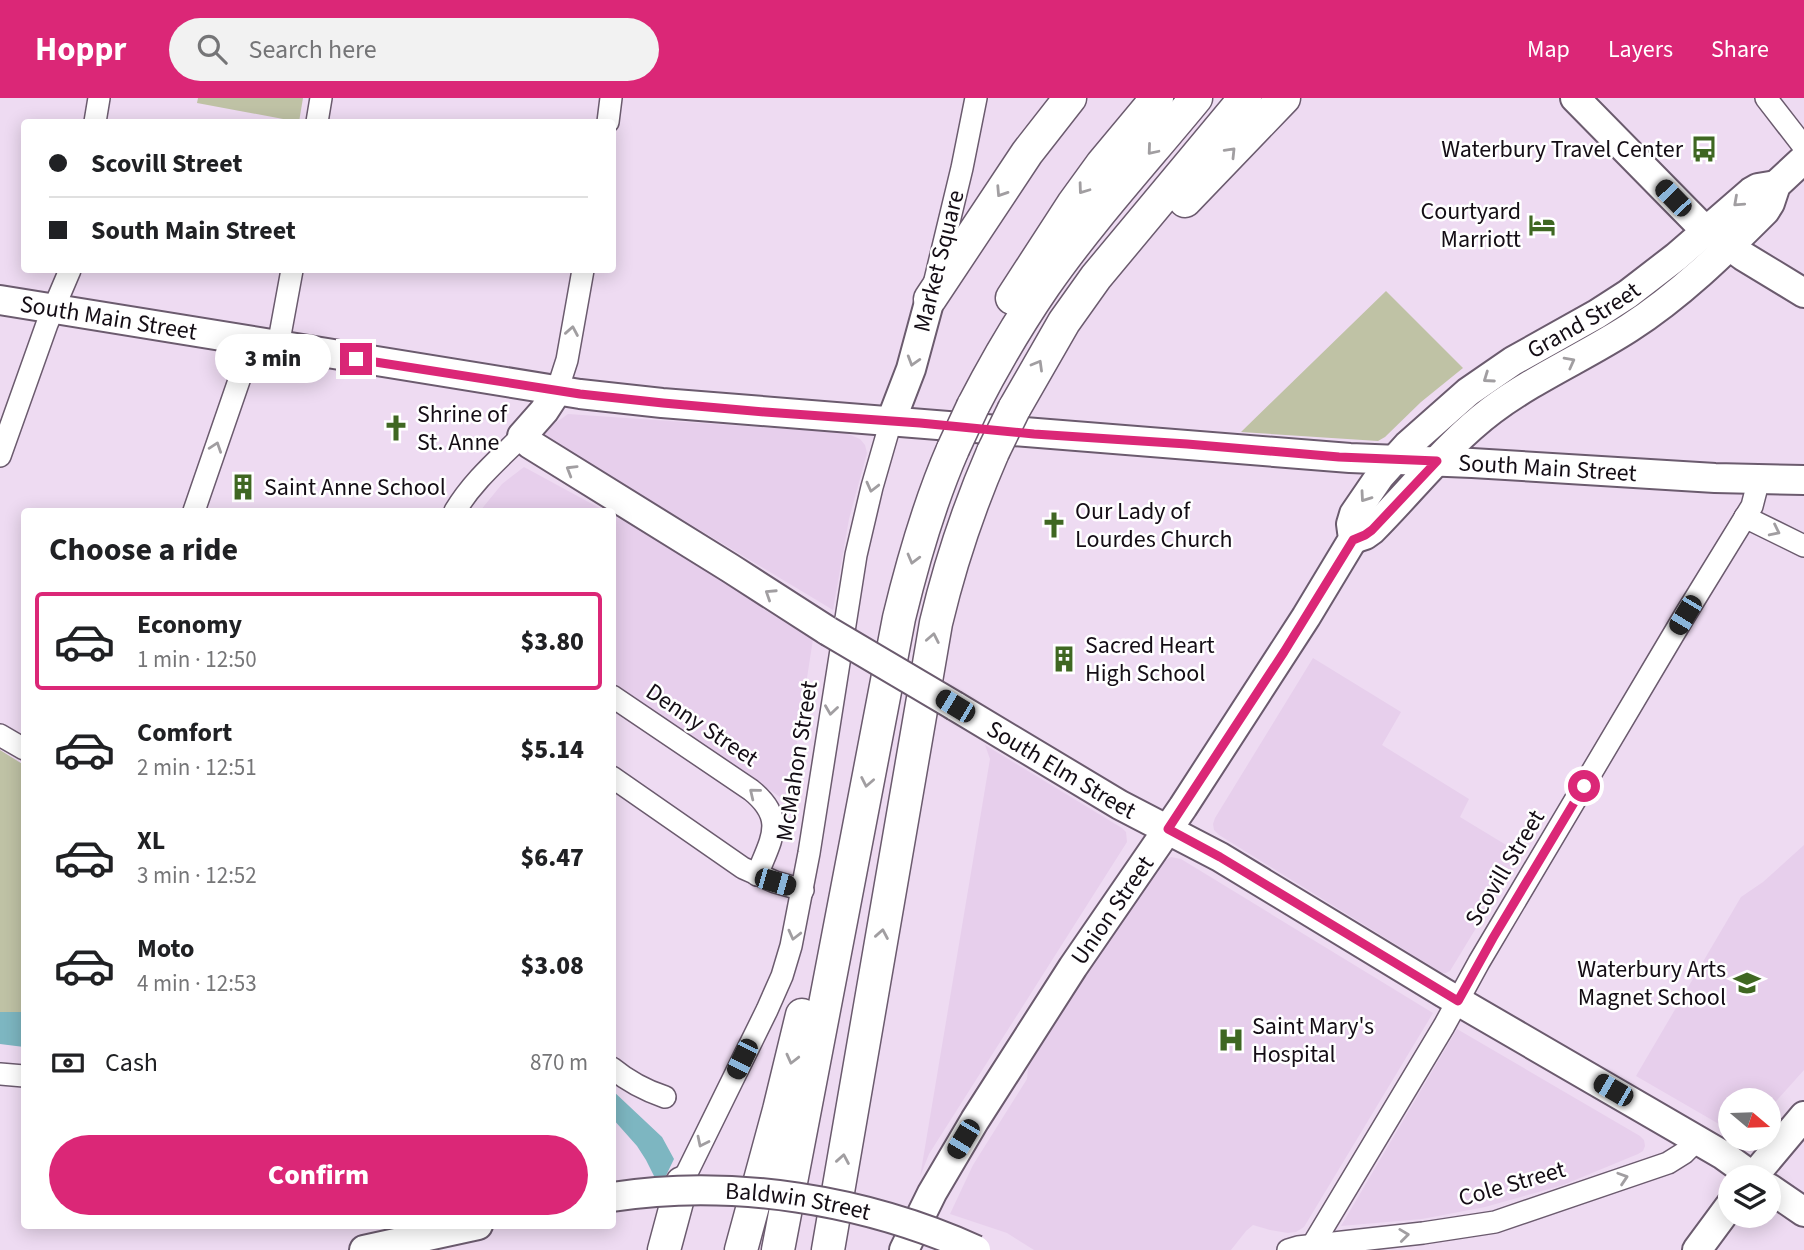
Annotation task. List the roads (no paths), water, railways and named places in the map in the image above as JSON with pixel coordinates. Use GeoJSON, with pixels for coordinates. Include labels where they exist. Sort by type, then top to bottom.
{"type":"FeatureCollection","features":[{"type":"Feature","properties":{"kind":"highway"},"geometry":{"type":"LineString","coordinates":[[930,299],[1037,139],[1070,98]]}},
{"type":"Feature","properties":{"kind":"highway"},"geometry":{"type":"LineString","coordinates":[[1000,355],[1003,326],[1015,292],[1078,196],[1157,98]]}},
{"type":"Feature","properties":{"kind":"highway"},"geometry":{"type":"LineString","coordinates":[[778,1250],[899,618],[932,501],[972,406],[1043,287],[1075,244],[1196,98]]}},
{"type":"Feature","properties":{"kind":"highway"},"geometry":{"type":"LineString","coordinates":[[828,1250],[936,623],[966,519],[1014,409],[1064,322],[1109,261],[1245,98]]}},
{"type":"Feature","properties":{"kind":"highway"},"geometry":{"type":"LineString","coordinates":[[1064,322],[1104,297],[1189,197],[1284,98]]}},
{"type":"Feature","properties":{"kind":"highway"},"geometry":{"type":"LineString","coordinates":[[741,1250],[804,1009],[835,951]]}},
{"type":"Feature","properties":{"kind":"highway"},"geometry":{"type":"LineString","coordinates":[[664,1250],[682,1183]]}},
{"type":"Feature","properties":{"kind":"main road"},"geometry":{"type":"LineString","coordinates":[[1575,98],[1692,218],[1718,239],[1804,293]]}},
{"type":"Feature","properties":{"kind":"main road","name":"Grand Street"},"geometry":{"type":"LineString","coordinates":[[1437,461],[1467,431],[1503,402],[1629,328],[1673,296],[1718,239],[1751,191],[1776,186],[1804,159]]}},
{"type":"Feature","properties":{"kind":"main road","name":"Grand Street"},"geometry":{"type":"LineString","coordinates":[[1394,460],[1468,392],[1513,361],[1620,299],[1665,266],[1718,239]]}},
{"type":"Feature","properties":{"kind":"main road","name":"Market Square"},"geometry":{"type":"LineString","coordinates":[[891,421],[911,369],[930,299]]}},
{"type":"Feature","properties":{"kind":"main road","name":"South Main Street"},"geometry":{"type":"LineString","coordinates":[[0,300],[557,391],[675,405],[1339,457],[1715,478],[1804,480]]}},
{"type":"Feature","properties":{"kind":"main road"},"geometry":{"type":"LineString","coordinates":[[522,436],[557,391]]}},
{"type":"Feature","properties":{"kind":"main road","name":"South Elm Street"},"geometry":{"type":"LineString","coordinates":[[522,436],[539,451],[828,631],[1120,805],[1220,857],[1737,1165]]}},
{"type":"Feature","properties":{"kind":"main road","name":"Union Street"},"geometry":{"type":"LineString","coordinates":[[1353,540],[1351,524],[1354,514],[1394,460]]}},
{"type":"Feature","properties":{"kind":"main road","name":"Union Street"},"geometry":{"type":"LineString","coordinates":[[904,1250],[932,1193],[975,1120],[1087,945],[1168,829],[1284,652],[1353,540],[1372,530],[1437,461]]}},
{"type":"Feature","properties":{"kind":"main road"},"geometry":{"type":"LineString","coordinates":[[1768,1165],[1804,1116]]}},
{"type":"Feature","properties":{"kind":"main road","name":"Baldwin Street"},"geometry":{"type":"LineString","coordinates":[[616,1197],[710,1191],[799,1198],[902,1222],[976,1250]]}},
{"type":"Feature","properties":{"kind":"main road","name":"South Elm Street"},"geometry":{"type":"LineString","coordinates":[[1781,1196],[1804,1212]]}},
{"type":"Feature","properties":{"kind":"main road"},"geometry":{"type":"LineString","coordinates":[[1696,1250],[1718,1221]]}},
{"type":"Feature","properties":{"kind":"main road"},"geometry":{"type":"LineString","coordinates":[[363,1250],[460,1229]]}},
{"type":"Feature","properties":{"kind":"street"},"geometry":{"type":"LineString","coordinates":[[96,119],[99,98]]}},
{"type":"Feature","properties":{"kind":"street"},"geometry":{"type":"LineString","coordinates":[[318,119],[321,98]]}},
{"type":"Feature","properties":{"kind":"street"},"geometry":{"type":"LineString","coordinates":[[608,119],[611,98]]}},
{"type":"Feature","properties":{"kind":"street","name":"Market Square"},"geometry":{"type":"LineString","coordinates":[[930,299],[957,192],[976,98]]}},
{"type":"Feature","properties":{"kind":"street"},"geometry":{"type":"LineString","coordinates":[[1766,98],[1804,147]]}},
{"type":"Feature","properties":{"kind":"street"},"geometry":{"type":"LineString","coordinates":[[0,456],[69,273]]}},
{"type":"Feature","properties":{"kind":"street"},"geometry":{"type":"LineString","coordinates":[[278,346],[291,273]]}},
{"type":"Feature","properties":{"kind":"street"},"geometry":{"type":"LineString","coordinates":[[557,391],[567,360],[582,273]]}},
{"type":"Feature","properties":{"kind":"street"},"geometry":{"type":"LineString","coordinates":[[195,508],[244,366],[250,341]]}},
{"type":"Feature","properties":{"kind":"street","name":"McMahon Street"},"geometry":{"type":"LineString","coordinates":[[649,1250],[778,984],[791,946],[803,890],[852,575],[872,487],[891,421]]}},
{"type":"Feature","properties":{"kind":"street"},"geometry":{"type":"LineString","coordinates":[[457,508],[473,484],[522,436]]}},
{"type":"Feature","properties":{"kind":"street","name":"Scovill Street"},"geometry":{"type":"LineString","coordinates":[[1312,1245],[1745,517],[1754,501],[1759,479]]}},
{"type":"Feature","properties":{"kind":"street"},"geometry":{"type":"LineString","coordinates":[[1745,517],[1804,546]]}},
{"type":"Feature","properties":{"kind":"street","name":"Denny Street"},"geometry":{"type":"LineString","coordinates":[[616,699],[751,790],[767,804],[773,818],[773,834],[757,875]]}},
{"type":"Feature","properties":{"kind":"street"},"geometry":{"type":"LineString","coordinates":[[0,735],[21,747]]}},
{"type":"Feature","properties":{"kind":"street"},"geometry":{"type":"LineString","coordinates":[[616,780],[733,862],[757,875],[803,890]]}},
{"type":"Feature","properties":{"kind":"street"},"geometry":{"type":"LineString","coordinates":[[616,1071],[639,1088],[665,1097]]}},
{"type":"Feature","properties":{"kind":"street"},"geometry":{"type":"LineString","coordinates":[[0,1074],[21,1076]]}},
{"type":"Feature","properties":{"kind":"street","name":"Cole Street"},"geometry":{"type":"LineString","coordinates":[[1288,1250],[1435,1231],[1508,1218],[1668,1163],[1684,1153],[1697,1140]]}},
{"type":"Feature","properties":{"kind":"water"},"geometry":{"type":"Polygon","coordinates":[[[0,1012],[21,1012],[21,1047],[0,1044],[0,1012]]]}},
{"type":"Feature","properties":{"kind":"water"},"geometry":{"type":"Polygon","coordinates":[[[616,1094],[662,1137],[674,1159],[660,1188],[637,1146],[616,1122],[616,1094]]]}},
{"type":"Feature","properties":{"kind":"place","name":"Waterbury Travel Center"},"geometry":{"type":"Point","coordinates":[1704,149]}},
{"type":"Feature","properties":{"kind":"place","name":"Courtyard Marriott"},"geometry":{"type":"Point","coordinates":[1542,225]}},
{"type":"Feature","properties":{"kind":"place","name":"Shrine of St. Anne"},"geometry":{"type":"Point","coordinates":[396,428]}},
{"type":"Feature","properties":{"kind":"place","name":"Saint Anne School"},"geometry":{"type":"Point","coordinates":[243,487]}},
{"type":"Feature","properties":{"kind":"place","name":"Our Lady of Lourdes Church"},"geometry":{"type":"Point","coordinates":[1054,525]}},
{"type":"Feature","properties":{"kind":"place","name":"Sacred Heart High School"},"geometry":{"type":"Point","coordinates":[1064,659]}},
{"type":"Feature","properties":{"kind":"place","name":"Waterbury Arts Magnet School"},"geometry":{"type":"Point","coordinates":[1747,983]}},
{"type":"Feature","properties":{"kind":"place","name":"Saint Mary's Hospital"},"geometry":{"type":"Point","coordinates":[1231,1040]}}]}
